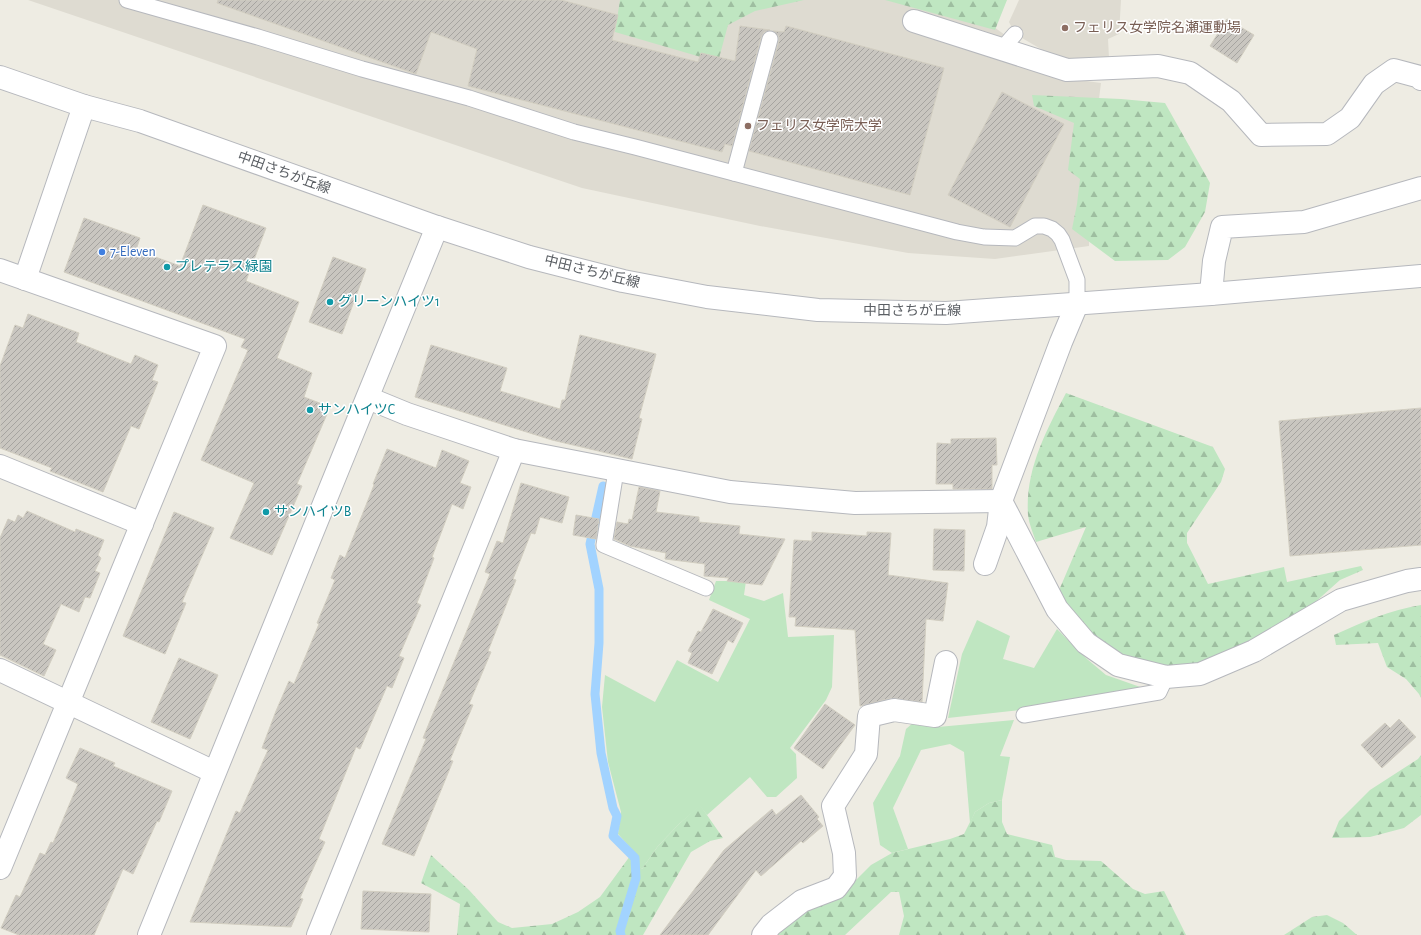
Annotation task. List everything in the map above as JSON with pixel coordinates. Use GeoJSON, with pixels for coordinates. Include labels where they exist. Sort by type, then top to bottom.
{"type":"FeatureCollection","features":[{"type":"Feature","properties":{"kind":"street"},"geometry":{"type":"LineString","coordinates":[[914,21],[1008,41],[1067,70],[1158,66],[1190,73],[1231,101],[1261,135],[1327,134],[1350,118],[1374,84],[1394,70],[1420,77],[1421,79]]}},
{"type":"Feature","properties":{"kind":"street","name":"中田さちが丘線"},"geometry":{"type":"LineString","coordinates":[[0,77],[84,106],[140,121],[438,228],[529,257],[623,281],[707,297],[818,310],[946,313],[1211,294],[1421,276]]}},
{"type":"Feature","properties":{"kind":"street"},"geometry":{"type":"LineString","coordinates":[[25,279],[84,106]]}},
{"type":"Feature","properties":{"kind":"street"},"geometry":{"type":"LineString","coordinates":[[1211,294],[1214,261],[1222,227],[1304,222],[1421,188]]}},
{"type":"Feature","properties":{"kind":"street"},"geometry":{"type":"LineString","coordinates":[[149,935],[214,772],[438,228]]}},
{"type":"Feature","properties":{"kind":"street"},"geometry":{"type":"LineString","coordinates":[[0,270],[215,346],[0,868]]}},
{"type":"Feature","properties":{"kind":"street"},"geometry":{"type":"LineString","coordinates":[[985,564],[998,527],[1001,501],[1061,342],[1077,304]]}},
{"type":"Feature","properties":{"kind":"street"},"geometry":{"type":"LineString","coordinates":[[368,398],[407,414],[514,450],[730,492],[855,503],[1001,501]]}},
{"type":"Feature","properties":{"kind":"street"},"geometry":{"type":"LineString","coordinates":[[318,935],[514,450]]}},
{"type":"Feature","properties":{"kind":"street"},"geometry":{"type":"LineString","coordinates":[[0,466],[142,524]]}},
{"type":"Feature","properties":{"kind":"street"},"geometry":{"type":"LineString","coordinates":[[1001,501],[1057,609],[1086,643],[1118,665],[1166,677],[1200,674],[1254,651],[1341,600],[1407,581],[1421,579]]}},
{"type":"Feature","properties":{"kind":"street"},"geometry":{"type":"LineString","coordinates":[[763,935],[771,925],[802,901],[836,888],[845,876],[844,853],[833,806],[866,754],[869,716],[894,710],[935,716],[946,662]]}},
{"type":"Feature","properties":{"kind":"street"},"geometry":{"type":"LineString","coordinates":[[0,670],[214,772]]}},
{"type":"Feature","properties":{"kind":"lane"},"geometry":{"type":"LineString","coordinates":[[127,0],[258,37],[362,69],[469,98],[574,132],[957,232],[984,237],[1014,238],[1035,226],[1044,226],[1052,229],[1062,240],[1077,280],[1077,304]]}},
{"type":"Feature","properties":{"kind":"lane"},"geometry":{"type":"LineString","coordinates":[[734,173],[770,39]]}},
{"type":"Feature","properties":{"kind":"lane"},"geometry":{"type":"LineString","coordinates":[[616,471],[604,545],[706,588]]}},
{"type":"Feature","properties":{"kind":"lane"},"geometry":{"type":"LineString","coordinates":[[1024,715],[1159,692],[1166,677]]}},
{"type":"Feature","properties":{"kind":"shaded area","name":"フェリス女学院大学"},"geometry":{"type":"Polygon","coordinates":[[[28,0],[957,0],[1064,78],[1101,83],[1090,169],[1089,246],[995,259],[908,253],[760,226],[582,188],[28,0]]]}},
{"type":"Feature","properties":{"kind":"shaded area","name":"フェリス女学院名瀬運動場"},"geometry":{"type":"Polygon","coordinates":[[[1019,0],[1121,0],[1119,34],[1108,39],[1109,58],[1081,62],[1058,59],[1015,34],[1009,22],[1019,0]]]}},
{"type":"Feature","properties":{"kind":"green space"},"geometry":{"type":"Polygon","coordinates":[[[620,0],[804,0],[755,11],[728,25],[718,62],[615,32],[620,0]]]}},
{"type":"Feature","properties":{"kind":"green space"},"geometry":{"type":"Polygon","coordinates":[[[885,0],[1007,0],[995,30],[885,0]]]}},
{"type":"Feature","properties":{"kind":"green space"},"geometry":{"type":"Polygon","coordinates":[[[1032,95],[1121,99],[1165,103],[1210,183],[1205,212],[1185,247],[1168,260],[1115,261],[1072,229],[1080,179],[1068,170],[1074,123],[1034,106],[1032,95]]]}},
{"type":"Feature","properties":{"kind":"green space"},"geometry":{"type":"Polygon","coordinates":[[[1066,393],[1213,447],[1225,469],[1221,482],[1187,533],[1187,543],[1208,584],[1284,567],[1287,582],[1361,566],[1363,570],[1340,580],[1312,605],[1266,634],[1184,670],[1134,663],[1092,640],[1057,595],[1086,527],[1036,542],[1028,515],[1028,498],[1033,467],[1044,436],[1066,393]]]}},
{"type":"Feature","properties":{"kind":"green space"},"geometry":{"type":"Polygon","coordinates":[[[716,581],[746,581],[744,595],[764,601],[783,593],[788,637],[834,635],[832,687],[826,700],[790,748],[796,754],[797,778],[776,797],[767,797],[750,777],[707,815],[700,806],[679,824],[658,846],[642,869],[638,866],[638,856],[618,834],[621,812],[608,762],[602,707],[605,675],[655,702],[677,660],[718,682],[750,619],[709,600],[716,581]]]}},
{"type":"Feature","properties":{"kind":"green space"},"geometry":{"type":"Polygon","coordinates":[[[1421,605],[1421,698],[1406,679],[1387,667],[1378,643],[1336,645],[1334,635],[1387,613],[1421,605]]]}},
{"type":"Feature","properties":{"kind":"green space"},"geometry":{"type":"Polygon","coordinates":[[[977,620],[1010,636],[1003,659],[1034,668],[1057,629],[1087,659],[1106,675],[1146,689],[1047,707],[948,718],[962,654],[977,620]]]}},
{"type":"Feature","properties":{"kind":"green space"},"geometry":{"type":"Polygon","coordinates":[[[1014,720],[1000,756],[1010,757],[1002,800],[989,803],[975,812],[970,823],[964,752],[950,744],[921,750],[893,808],[908,849],[892,853],[880,845],[873,803],[900,756],[906,729],[914,722],[938,727],[1014,720]]]}},
{"type":"Feature","properties":{"kind":"green space"},"geometry":{"type":"Polygon","coordinates":[[[1421,755],[1421,815],[1404,828],[1370,837],[1332,838],[1339,821],[1370,790],[1418,759],[1421,755]]]}},
{"type":"Feature","properties":{"kind":"green space"},"geometry":{"type":"Polygon","coordinates":[[[1002,800],[1002,822],[1007,834],[1052,845],[1055,857],[1066,860],[1101,861],[1133,889],[1145,894],[1164,891],[1186,935],[899,935],[904,916],[899,892],[891,892],[845,935],[775,935],[796,914],[853,883],[871,865],[892,853],[950,839],[964,834],[975,812],[989,803],[1002,800]]]}},
{"type":"Feature","properties":{"kind":"green space"},"geometry":{"type":"Polygon","coordinates":[[[700,805],[723,838],[710,841],[691,852],[643,935],[457,935],[460,904],[421,883],[431,855],[469,890],[498,922],[512,928],[552,924],[578,912],[600,897],[630,856],[642,869],[658,846],[700,805]]]}},
{"type":"Feature","properties":{"kind":"green space"},"geometry":{"type":"Polygon","coordinates":[[[1327,915],[1343,923],[1357,935],[1284,935],[1312,917],[1327,915]]]}},
{"type":"Feature","properties":{"kind":"building"},"geometry":{"type":"Polygon","coordinates":[[[218,0],[561,0],[618,15],[612,40],[698,62],[701,53],[735,61],[740,26],[770,30],[764,32],[761,37],[732,146],[725,144],[722,152],[468,86],[477,49],[431,32],[416,74],[217,3],[218,0]]]}},
{"type":"Feature","properties":{"kind":"building"},"geometry":{"type":"Polygon","coordinates":[[[1227,19],[1254,35],[1237,63],[1210,46],[1227,19]]]}},
{"type":"Feature","properties":{"kind":"building"},"geometry":{"type":"Polygon","coordinates":[[[786,26],[944,68],[910,195],[749,151],[779,41],[779,36],[773,31],[784,32],[786,26]]]}},
{"type":"Feature","properties":{"kind":"building"},"geometry":{"type":"Polygon","coordinates":[[[1002,92],[1064,124],[1010,227],[948,195],[1002,92]]]}},
{"type":"Feature","properties":{"kind":"building"},"geometry":{"type":"Polygon","coordinates":[[[203,205],[266,228],[246,281],[299,302],[277,358],[312,373],[304,397],[330,407],[297,484],[302,486],[272,555],[230,538],[254,483],[201,460],[248,350],[241,347],[245,339],[64,272],[84,218],[140,238],[136,250],[180,266],[203,205]]]}},
{"type":"Feature","properties":{"kind":"building","name":"グリーンハイツ1"},"geometry":{"type":"Polygon","coordinates":[[[333,257],[366,269],[342,334],[309,322],[333,257]]]}},
{"type":"Feature","properties":{"kind":"building"},"geometry":{"type":"Polygon","coordinates":[[[28,314],[79,333],[76,342],[131,364],[135,355],[158,365],[152,380],[158,382],[139,429],[131,426],[103,492],[50,471],[52,468],[0,448],[0,366],[15,325],[23,328],[28,314]]]}},
{"type":"Feature","properties":{"kind":"building"},"geometry":{"type":"Polygon","coordinates":[[[580,335],[656,354],[639,418],[642,419],[632,459],[552,440],[415,397],[431,345],[507,368],[500,391],[560,409],[562,400],[565,400],[580,335]]]}},
{"type":"Feature","properties":{"kind":"building"},"geometry":{"type":"Polygon","coordinates":[[[1421,408],[1421,545],[1290,556],[1279,421],[1421,408]]]}},
{"type":"Feature","properties":{"kind":"building"},"geometry":{"type":"Polygon","coordinates":[[[996,438],[997,465],[992,465],[992,489],[953,489],[953,484],[936,484],[937,443],[951,444],[951,439],[996,438]]]}},
{"type":"Feature","properties":{"kind":"building"},"geometry":{"type":"Polygon","coordinates":[[[387,449],[436,468],[442,450],[469,461],[460,483],[471,487],[463,509],[452,504],[417,603],[421,605],[399,656],[404,658],[392,688],[387,686],[360,749],[356,747],[319,839],[325,842],[300,898],[303,899],[291,927],[190,922],[236,811],[240,813],[268,750],[262,748],[276,711],[289,681],[294,684],[319,624],[317,623],[335,580],[331,578],[340,555],[345,558],[387,449]]]}},
{"type":"Feature","properties":{"kind":"building"},"geometry":{"type":"Polygon","coordinates":[[[521,483],[569,497],[562,523],[540,517],[535,534],[531,533],[513,579],[516,580],[488,651],[491,652],[469,704],[473,705],[450,760],[453,761],[414,856],[382,844],[426,739],[423,738],[490,574],[485,572],[497,541],[503,543],[521,483]]]}},
{"type":"Feature","properties":{"kind":"building"},"geometry":{"type":"Polygon","coordinates":[[[639,487],[660,491],[656,512],[699,517],[699,522],[740,526],[739,534],[785,539],[762,585],[727,581],[729,578],[704,576],[705,564],[665,559],[666,553],[630,546],[614,539],[617,522],[628,524],[629,519],[632,520],[639,487]]]}},
{"type":"Feature","properties":{"kind":"building"},"geometry":{"type":"Polygon","coordinates":[[[27,511],[75,532],[76,529],[104,540],[98,555],[101,558],[95,571],[100,573],[90,598],[85,597],[79,612],[61,604],[43,644],[56,650],[44,676],[0,655],[0,538],[8,519],[15,522],[18,515],[23,518],[27,511]]]}},
{"type":"Feature","properties":{"kind":"building"},"geometry":{"type":"Polygon","coordinates":[[[174,512],[214,528],[182,602],[186,603],[165,654],[123,636],[174,512]]]}},
{"type":"Feature","properties":{"kind":"building"},"geometry":{"type":"Polygon","coordinates":[[[576,515],[599,519],[596,539],[573,535],[576,515]]]}},
{"type":"Feature","properties":{"kind":"building"},"geometry":{"type":"Polygon","coordinates":[[[934,529],[965,530],[964,571],[933,570],[934,529]]]}},
{"type":"Feature","properties":{"kind":"building"},"geometry":{"type":"Polygon","coordinates":[[[812,532],[867,536],[867,532],[891,533],[888,575],[948,583],[943,621],[926,619],[922,702],[891,698],[860,706],[855,630],[795,626],[796,617],[789,617],[794,540],[812,541],[812,532]]]}},
{"type":"Feature","properties":{"kind":"building"},"geometry":{"type":"Polygon","coordinates":[[[713,609],[743,623],[733,643],[728,640],[712,674],[688,663],[692,653],[688,651],[698,631],[701,632],[713,609]]]}},
{"type":"Feature","properties":{"kind":"building"},"geometry":{"type":"Polygon","coordinates":[[[179,658],[218,675],[190,739],[151,722],[179,658]]]}},
{"type":"Feature","properties":{"kind":"building"},"geometry":{"type":"Polygon","coordinates":[[[825,704],[855,725],[823,769],[794,748],[825,704]]]}},
{"type":"Feature","properties":{"kind":"building"},"geometry":{"type":"Polygon","coordinates":[[[1399,719],[1416,737],[1382,768],[1361,745],[1385,723],[1390,728],[1399,719]]]}},
{"type":"Feature","properties":{"kind":"building"},"geometry":{"type":"Polygon","coordinates":[[[80,748],[115,763],[113,766],[172,791],[159,822],[157,821],[133,874],[123,869],[94,935],[19,935],[1,928],[16,895],[20,897],[40,853],[45,855],[51,842],[53,843],[78,784],[66,778],[80,748]]]}},
{"type":"Feature","properties":{"kind":"building"},"geometry":{"type":"Polygon","coordinates":[[[801,795],[819,817],[817,819],[823,826],[803,843],[801,841],[761,876],[756,870],[708,935],[660,935],[724,850],[772,809],[776,815],[801,795]]]}},
{"type":"Feature","properties":{"kind":"building"},"geometry":{"type":"Polygon","coordinates":[[[363,891],[431,894],[429,932],[361,929],[363,891]]]}},
{"type":"Feature","properties":{"kind":"waterway"},"geometry":{"type":"LineString","coordinates":[[603,486],[590,544],[599,589],[599,643],[595,694],[601,753],[613,808],[617,816],[613,836],[635,858],[636,878],[620,931],[621,935]]}},
{"type":"Feature","properties":{"kind":"place","name":"フェリス女学院名瀬運動場"},"geometry":{"type":"Point","coordinates":[1065,28]}},
{"type":"Feature","properties":{"kind":"place","name":"フェリス女学院大学"},"geometry":{"type":"Point","coordinates":[748,126]}},
{"type":"Feature","properties":{"kind":"place","name":"7-Eleven"},"geometry":{"type":"Point","coordinates":[102,252]}},
{"type":"Feature","properties":{"kind":"place","name":"プレテラス緑園"},"geometry":{"type":"Point","coordinates":[167,267]}},
{"type":"Feature","properties":{"kind":"place","name":"グリーンハイツ1"},"geometry":{"type":"Point","coordinates":[330,302]}},
{"type":"Feature","properties":{"kind":"place","name":"サンハイツC"},"geometry":{"type":"Point","coordinates":[310,410]}},
{"type":"Feature","properties":{"kind":"place","name":"サンハイツB"},"geometry":{"type":"Point","coordinates":[266,512]}}]}
